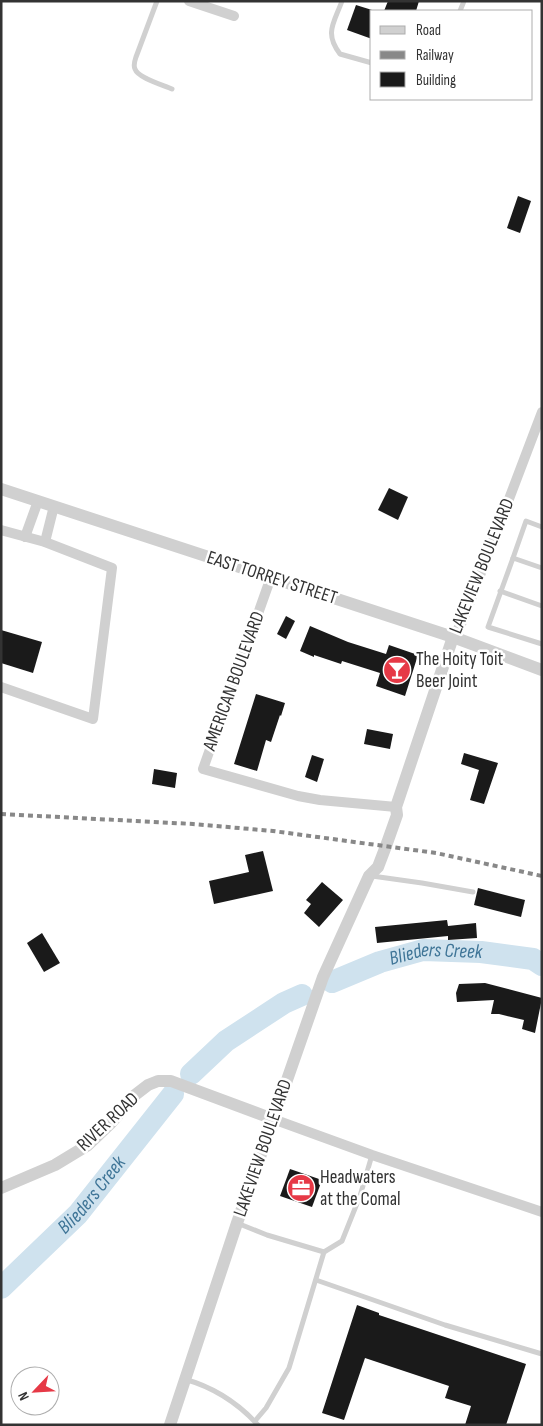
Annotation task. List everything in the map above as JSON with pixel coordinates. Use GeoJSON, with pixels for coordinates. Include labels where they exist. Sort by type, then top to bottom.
{"type":"FeatureCollection","features":[{"type":"Feature","properties":{"kind":"street"},"geometry":{"type":"LineString","coordinates":[[188,1],[234,16]]}},
{"type":"Feature","properties":{"kind":"street","name":"LAKEVIEW BOULEVARD"},"geometry":{"type":"LineString","coordinates":[[170,1425],[237,1223],[327,968],[369,876],[378,867],[397,815],[396,807],[453,638],[468,607],[542,412]]}},
{"type":"Feature","properties":{"kind":"street","name":"EAST TORREY STREET"},"geometry":{"type":"LineString","coordinates":[[1,489],[271,577],[542,670]]}},
{"type":"Feature","properties":{"kind":"street"},"geometry":{"type":"LineString","coordinates":[[25,537],[38,501]]}},
{"type":"Feature","properties":{"kind":"street"},"geometry":{"type":"LineString","coordinates":[[45,542],[54,506]]}},
{"type":"Feature","properties":{"kind":"street"},"geometry":{"type":"LineString","coordinates":[[1,530],[45,542],[112,568],[93,718],[1,687]]}},
{"type":"Feature","properties":{"kind":"street","name":"AMERICAN BOULEVARD"},"geometry":{"type":"LineString","coordinates":[[271,577],[203,769],[298,796],[320,800],[396,807]]}},
{"type":"Feature","properties":{"kind":"street","name":"RIVER ROAD"},"geometry":{"type":"LineString","coordinates":[[1,1188],[55,1165],[88,1145],[110,1124],[135,1095],[148,1085],[158,1081],[171,1081],[273,1119]]}},
{"type":"Feature","properties":{"kind":"street"},"geometry":{"type":"LineString","coordinates":[[273,1119],[372,1155],[542,1212]]}},
{"type":"Feature","properties":{"kind":"lane"},"geometry":{"type":"LineString","coordinates":[[157,1],[136,57],[135,70],[140,76],[172,89]]}},
{"type":"Feature","properties":{"kind":"lane"},"geometry":{"type":"LineString","coordinates":[[342,1],[330,32],[332,41],[340,54],[370,62]]}},
{"type":"Feature","properties":{"kind":"lane"},"geometry":{"type":"LineString","coordinates":[[542,527],[526,521],[488,627],[542,644]]}},
{"type":"Feature","properties":{"kind":"lane"},"geometry":{"type":"LineString","coordinates":[[513,558],[542,568]]}},
{"type":"Feature","properties":{"kind":"lane"},"geometry":{"type":"LineString","coordinates":[[500,591],[542,606]]}},
{"type":"Feature","properties":{"kind":"lane"},"geometry":{"type":"LineString","coordinates":[[369,876],[473,892]]}},
{"type":"Feature","properties":{"kind":"lane"},"geometry":{"type":"LineString","coordinates":[[184,1379],[199,1383],[228,1398],[246,1412],[256,1423],[289,1368],[324,1252],[342,1241],[360,1196],[372,1155]]}},
{"type":"Feature","properties":{"kind":"lane"},"geometry":{"type":"LineString","coordinates":[[237,1223],[267,1235],[324,1252]]}},
{"type":"Feature","properties":{"kind":"lane"},"geometry":{"type":"LineString","coordinates":[[316,1280],[445,1325],[542,1354]]}},
{"type":"Feature","properties":{"kind":"building"},"geometry":{"type":"Polygon","coordinates":[[[388,1],[419,1],[416,10],[384,10],[388,1]]]}},
{"type":"Feature","properties":{"kind":"building"},"geometry":{"type":"Polygon","coordinates":[[[356,5],[372,10],[370,10],[370,38],[347,30],[356,5]]]}},
{"type":"Feature","properties":{"kind":"building"},"geometry":{"type":"Polygon","coordinates":[[[518,196],[531,201],[520,233],[507,228],[518,196]]]}},
{"type":"Feature","properties":{"kind":"building"},"geometry":{"type":"Polygon","coordinates":[[[389,488],[408,497],[398,520],[378,510],[389,488]]]}},
{"type":"Feature","properties":{"kind":"building"},"geometry":{"type":"Polygon","coordinates":[[[286,616],[295,621],[286,639],[277,634],[286,616]]]}},
{"type":"Feature","properties":{"kind":"building"},"geometry":{"type":"Polygon","coordinates":[[[310,626],[348,642],[386,654],[389,645],[418,655],[405,696],[376,686],[380,673],[342,661],[341,664],[314,655],[314,657],[300,651],[310,626]]]}},
{"type":"Feature","properties":{"kind":"building"},"geometry":{"type":"Polygon","coordinates":[[[1,630],[42,642],[33,673],[1,663],[1,630]]]}},
{"type":"Feature","properties":{"kind":"building"},"geometry":{"type":"Polygon","coordinates":[[[256,694],[285,703],[271,742],[266,740],[257,771],[234,764],[256,694]]]}},
{"type":"Feature","properties":{"kind":"building"},"geometry":{"type":"Polygon","coordinates":[[[367,729],[393,734],[390,749],[364,744],[367,729]]]}},
{"type":"Feature","properties":{"kind":"building"},"geometry":{"type":"Polygon","coordinates":[[[464,753],[498,763],[484,804],[470,800],[479,770],[461,764],[464,753]]]}},
{"type":"Feature","properties":{"kind":"building"},"geometry":{"type":"Polygon","coordinates":[[[312,755],[324,759],[317,782],[305,777],[312,755]]]}},
{"type":"Feature","properties":{"kind":"building"},"geometry":{"type":"Polygon","coordinates":[[[154,769],[177,773],[175,788],[152,784],[154,769]]]}},
{"type":"Feature","properties":{"kind":"building"},"geometry":{"type":"Polygon","coordinates":[[[263,851],[273,891],[214,904],[209,881],[249,872],[245,855],[263,851]]]}},
{"type":"Feature","properties":{"kind":"building"},"geometry":{"type":"Polygon","coordinates":[[[322,882],[343,900],[319,927],[304,913],[311,904],[306,900],[322,882]]]}},
{"type":"Feature","properties":{"kind":"building"},"geometry":{"type":"Polygon","coordinates":[[[478,888],[525,900],[521,917],[474,905],[478,888]]]}},
{"type":"Feature","properties":{"kind":"building"},"geometry":{"type":"Polygon","coordinates":[[[447,920],[448,926],[476,923],[477,938],[448,940],[448,936],[377,943],[375,927],[447,920]]]}},
{"type":"Feature","properties":{"kind":"building"},"geometry":{"type":"Polygon","coordinates":[[[42,933],[60,963],[44,972],[27,943],[42,933]]]}},
{"type":"Feature","properties":{"kind":"building"},"geometry":{"type":"Polygon","coordinates":[[[485,983],[542,998],[535,1033],[522,1029],[524,1020],[491,1014],[494,1000],[457,1002],[456,993],[459,984],[485,983]]]}},
{"type":"Feature","properties":{"kind":"building","name":"Headwaters at the Comal"},"geometry":{"type":"Polygon","coordinates":[[[290,1169],[322,1180],[312,1207],[280,1196],[290,1169]]]}},
{"type":"Feature","properties":{"kind":"building"},"geometry":{"type":"Polygon","coordinates":[[[357,1305],[379,1313],[379,1315],[526,1364],[506,1425],[465,1425],[471,1406],[445,1398],[449,1386],[365,1358],[344,1420],[322,1413],[357,1305]]]}},
{"type":"Feature","properties":{"kind":"waterway","name":"Blieders Creek"},"geometry":{"type":"LineString","coordinates":[[332,982],[380,962],[423,950],[481,952],[533,959],[542,965]]}},
{"type":"Feature","properties":{"kind":"waterway","name":"Blieders Creek"},"geometry":{"type":"LineString","coordinates":[[191,1074],[226,1041],[284,1003],[302,995]]}},
{"type":"Feature","properties":{"kind":"waterway","name":"Blieders Creek"},"geometry":{"type":"LineString","coordinates":[[1,1288],[78,1214],[173,1094]]}},
{"type":"Feature","properties":{"kind":"railway"},"geometry":{"type":"LineString","coordinates":[[1,814],[193,824],[273,831],[436,853],[542,876]]}},
{"type":"Feature","properties":{"kind":"place","name":"The Hoity Toit Beer Joint"},"geometry":{"type":"Point","coordinates":[397,670]}},
{"type":"Feature","properties":{"kind":"place","name":"Headwaters at the Comal"},"geometry":{"type":"Point","coordinates":[301,1188]}}]}
